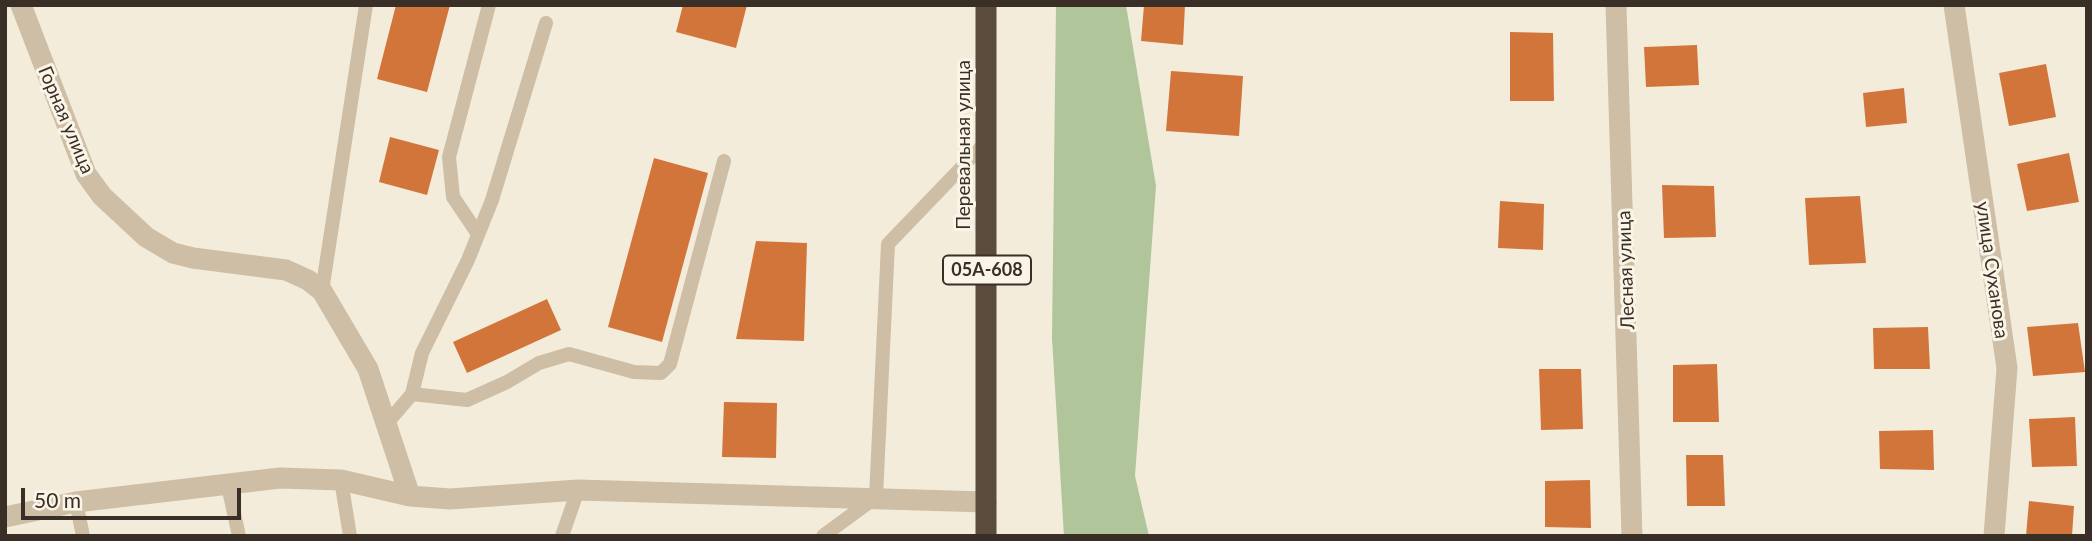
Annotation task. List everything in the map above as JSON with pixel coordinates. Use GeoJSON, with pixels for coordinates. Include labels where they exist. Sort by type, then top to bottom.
{"type":"FeatureCollection","features":[{"type":"Feature","properties":{"kind":"highway","name":"Перевальная улица"},"geometry":{"type":"LineString","coordinates":[[986,5],[986,536]]}},
{"type":"Feature","properties":{"kind":"street","name":"Горная улица"},"geometry":{"type":"LineString","coordinates":[[20,5],[86,174],[102,196],[146,237],[173,253],[286,270],[323,291]]}},
{"type":"Feature","properties":{"kind":"street","name":"Лесная улица"},"geometry":{"type":"LineString","coordinates":[[1616,5],[1632,536]]}},
{"type":"Feature","properties":{"kind":"street","name":"улица Суханова"},"geometry":{"type":"LineString","coordinates":[[1954,5],[2007,368],[1994,536]]}},
{"type":"Feature","properties":{"kind":"street"},"geometry":{"type":"LineString","coordinates":[[323,291],[368,369],[388,422],[410,496]]}},
{"type":"Feature","properties":{"kind":"street"},"geometry":{"type":"LineString","coordinates":[[5,517],[76,502],[280,478],[341,480],[410,496],[450,499],[578,490],[986,502]]}},
{"type":"Feature","properties":{"kind":"lane"},"geometry":{"type":"LineString","coordinates":[[323,291],[366,5]]}},
{"type":"Feature","properties":{"kind":"lane"},"geometry":{"type":"LineString","coordinates":[[478,234],[453,197],[449,157],[489,5]]}},
{"type":"Feature","properties":{"kind":"lane"},"geometry":{"type":"LineString","coordinates":[[388,422],[412,394],[422,353],[492,200],[546,23]]}},
{"type":"Feature","properties":{"kind":"lane"},"geometry":{"type":"LineString","coordinates":[[823,536],[876,497],[888,244],[987,141]]}},
{"type":"Feature","properties":{"kind":"lane"},"geometry":{"type":"LineString","coordinates":[[412,394],[467,400],[507,382],[539,363],[569,354],[634,372],[661,373],[670,364],[724,162]]}},
{"type":"Feature","properties":{"kind":"lane"},"geometry":{"type":"LineString","coordinates":[[341,480],[350,536]]}},
{"type":"Feature","properties":{"kind":"lane"},"geometry":{"type":"LineString","coordinates":[[228,486],[239,536]]}},
{"type":"Feature","properties":{"kind":"lane"},"geometry":{"type":"LineString","coordinates":[[562,536],[578,490]]}},
{"type":"Feature","properties":{"kind":"lane"},"geometry":{"type":"LineString","coordinates":[[76,502],[83,536]]}},
{"type":"Feature","properties":{"kind":"green space"},"geometry":{"type":"Polygon","coordinates":[[[1056,5],[1126,5],[1156,186],[1135,476],[1149,536],[1064,536],[1052,338],[1056,5]]]}},
{"type":"Feature","properties":{"kind":"building"},"geometry":{"type":"Polygon","coordinates":[[[396,5],[450,5],[427,92],[377,79],[396,5]]]}},
{"type":"Feature","properties":{"kind":"building"},"geometry":{"type":"Polygon","coordinates":[[[683,5],[747,5],[736,48],[676,32],[683,5]]]}},
{"type":"Feature","properties":{"kind":"building"},"geometry":{"type":"Polygon","coordinates":[[[1144,5],[1185,5],[1183,45],[1141,41],[1144,5]]]}},
{"type":"Feature","properties":{"kind":"building"},"geometry":{"type":"Polygon","coordinates":[[[1510,32],[1553,33],[1554,101],[1510,101],[1510,32]]]}},
{"type":"Feature","properties":{"kind":"building"},"geometry":{"type":"Polygon","coordinates":[[[1697,45],[1699,85],[1646,87],[1644,47],[1697,45]]]}},
{"type":"Feature","properties":{"kind":"building"},"geometry":{"type":"Polygon","coordinates":[[[2046,64],[2056,117],[2009,126],[1999,73],[2046,64]]]}},
{"type":"Feature","properties":{"kind":"building"},"geometry":{"type":"Polygon","coordinates":[[[1171,71],[1243,76],[1239,136],[1166,131],[1171,71]]]}},
{"type":"Feature","properties":{"kind":"building"},"geometry":{"type":"Polygon","coordinates":[[[1904,88],[1907,123],[1866,127],[1863,93],[1904,88]]]}},
{"type":"Feature","properties":{"kind":"building"},"geometry":{"type":"Polygon","coordinates":[[[390,137],[439,150],[427,195],[379,182],[390,137]]]}},
{"type":"Feature","properties":{"kind":"building"},"geometry":{"type":"Polygon","coordinates":[[[2069,153],[2079,202],[2027,211],[2017,164],[2069,153]]]}},
{"type":"Feature","properties":{"kind":"building"},"geometry":{"type":"Polygon","coordinates":[[[654,158],[708,173],[662,342],[608,327],[654,158]]]}},
{"type":"Feature","properties":{"kind":"building"},"geometry":{"type":"Polygon","coordinates":[[[1662,185],[1714,186],[1716,237],[1664,238],[1662,185]]]}},
{"type":"Feature","properties":{"kind":"building"},"geometry":{"type":"Polygon","coordinates":[[[1860,196],[1866,263],[1809,265],[1805,198],[1860,196]]]}},
{"type":"Feature","properties":{"kind":"building"},"geometry":{"type":"Polygon","coordinates":[[[1500,201],[1544,204],[1543,250],[1498,248],[1500,201]]]}},
{"type":"Feature","properties":{"kind":"building"},"geometry":{"type":"Polygon","coordinates":[[[756,241],[807,243],[804,341],[736,339],[756,241]]]}},
{"type":"Feature","properties":{"kind":"building"},"geometry":{"type":"Polygon","coordinates":[[[547,299],[561,330],[467,373],[453,342],[547,299]]]}},
{"type":"Feature","properties":{"kind":"building"},"geometry":{"type":"Polygon","coordinates":[[[2078,323],[2085,372],[2033,376],[2027,327],[2078,323]]]}},
{"type":"Feature","properties":{"kind":"building"},"geometry":{"type":"Polygon","coordinates":[[[1928,327],[1930,369],[1874,369],[1873,328],[1928,327]]]}},
{"type":"Feature","properties":{"kind":"building"},"geometry":{"type":"Polygon","coordinates":[[[1717,364],[1719,422],[1673,422],[1673,365],[1717,364]]]}},
{"type":"Feature","properties":{"kind":"building"},"geometry":{"type":"Polygon","coordinates":[[[1539,369],[1581,369],[1583,429],[1541,430],[1539,369]]]}},
{"type":"Feature","properties":{"kind":"building"},"geometry":{"type":"Polygon","coordinates":[[[724,402],[777,403],[776,458],[722,457],[724,402]]]}},
{"type":"Feature","properties":{"kind":"building"},"geometry":{"type":"Polygon","coordinates":[[[2075,417],[2077,466],[2032,467],[2029,419],[2075,417]]]}},
{"type":"Feature","properties":{"kind":"building"},"geometry":{"type":"Polygon","coordinates":[[[1933,430],[1934,470],[1880,469],[1879,431],[1933,430]]]}},
{"type":"Feature","properties":{"kind":"building"},"geometry":{"type":"Polygon","coordinates":[[[1686,455],[1723,455],[1725,506],[1687,506],[1686,455]]]}},
{"type":"Feature","properties":{"kind":"building"},"geometry":{"type":"Polygon","coordinates":[[[1590,480],[1591,528],[1545,527],[1545,481],[1590,480]]]}},
{"type":"Feature","properties":{"kind":"building"},"geometry":{"type":"Polygon","coordinates":[[[2029,501],[2074,506],[2072,536],[2026,536],[2029,501]]]}}]}
